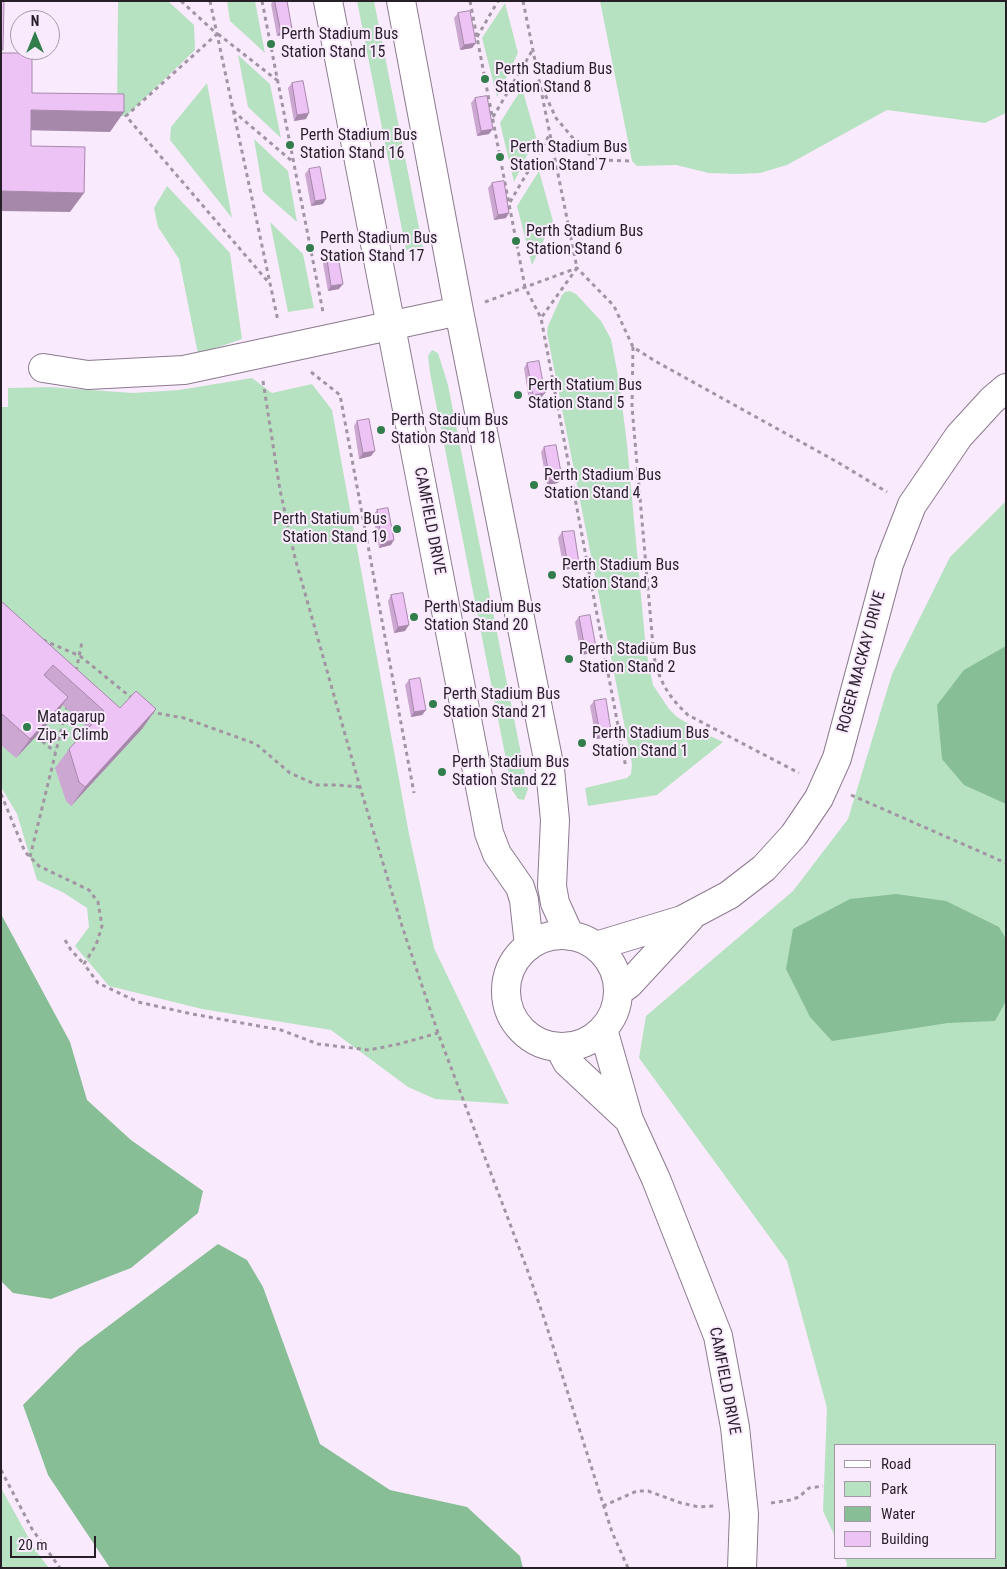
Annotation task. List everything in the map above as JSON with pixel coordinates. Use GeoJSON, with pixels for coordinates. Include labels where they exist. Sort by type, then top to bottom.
{"type":"FeatureCollection","features":[{"type":"Feature","properties":{"kind":"street","name":"CAMFIELD DRIVE"},"geometry":{"type":"LineString","coordinates":[[328,1],[489,834],[497,854],[520,887],[524,900],[529,946]]}},
{"type":"Feature","properties":{"kind":"street"},"geometry":{"type":"LineString","coordinates":[[401,1],[459,312],[550,769],[555,820],[552,886],[555,902],[570,936]]}},
{"type":"Feature","properties":{"kind":"street"},"geometry":{"type":"LineString","coordinates":[[43,368],[88,375],[184,370],[459,312]]}},
{"type":"Feature","properties":{"kind":"street","name":"ROGER MACKAY DRIVE"},"geometry":{"type":"LineString","coordinates":[[694,914],[728,895],[764,868],[794,835],[819,798],[837,758],[889,564],[912,505],[959,436],[992,400],[1006,388]]}},
{"type":"Feature","properties":{"kind":"street"},"geometry":{"type":"LineString","coordinates":[[596,946],[682,920],[694,914]]}},
{"type":"Feature","properties":{"kind":"street"},"geometry":{"type":"LineString","coordinates":[[618,992],[629,984],[694,914]]}},
{"type":"Feature","properties":{"kind":"street"},"geometry":{"type":"LineString","coordinates":[[556,935],[570,936],[584,939],[596,946],[608,959],[616,974],[618,992],[616,1005],[604,1029],[590,1039],[575,1046],[559,1047],[542,1044],[527,1035],[515,1022],[507,1007],[505,990],[508,973],[516,958],[529,946],[542,938],[556,935]]}},
{"type":"Feature","properties":{"kind":"street"},"geometry":{"type":"LineString","coordinates":[[604,1029],[629,1120]]}},
{"type":"Feature","properties":{"kind":"street"},"geometry":{"type":"LineString","coordinates":[[559,1047],[567,1062],[629,1120]]}},
{"type":"Feature","properties":{"kind":"street","name":"CAMFIELD DRIVE"},"geometry":{"type":"LineString","coordinates":[[629,1120],[656,1179],[718,1336],[735,1427],[744,1514],[742,1568]]}},
{"type":"Feature","properties":{"kind":"path"},"geometry":{"type":"LineString","coordinates":[[181,1],[217,34],[278,82]]}},
{"type":"Feature","properties":{"kind":"path"},"geometry":{"type":"LineString","coordinates":[[210,1],[270,285],[280,490],[287,525],[360,788],[407,943],[438,1033],[527,1269],[612,1532],[628,1568]]}},
{"type":"Feature","properties":{"kind":"path"},"geometry":{"type":"LineString","coordinates":[[262,1],[324,318]]}},
{"type":"Feature","properties":{"kind":"path"},"geometry":{"type":"LineString","coordinates":[[470,1],[525,287],[541,318],[626,768]]}},
{"type":"Feature","properties":{"kind":"path"},"geometry":{"type":"LineString","coordinates":[[477,37],[498,1]]}},
{"type":"Feature","properties":{"kind":"path"},"geometry":{"type":"LineString","coordinates":[[523,1],[577,268],[614,306],[633,347],[632,407],[654,657],[658,675],[666,690],[688,715],[796,772],[1006,863]]}},
{"type":"Feature","properties":{"kind":"path"},"geometry":{"type":"LineString","coordinates":[[217,34],[126,116],[270,285]]}},
{"type":"Feature","properties":{"kind":"path"},"geometry":{"type":"LineString","coordinates":[[493,117],[533,51]]}},
{"type":"Feature","properties":{"kind":"path"},"geometry":{"type":"LineString","coordinates":[[539,82],[556,118],[583,150],[598,160],[632,162]]}},
{"type":"Feature","properties":{"kind":"path"},"geometry":{"type":"LineString","coordinates":[[233,110],[294,162]]}},
{"type":"Feature","properties":{"kind":"path"},"geometry":{"type":"LineString","coordinates":[[510,203],[550,134]]}},
{"type":"Feature","properties":{"kind":"path"},"geometry":{"type":"LineString","coordinates":[[459,312],[577,268]]}},
{"type":"Feature","properties":{"kind":"path"},"geometry":{"type":"LineString","coordinates":[[541,318],[577,268]]}},
{"type":"Feature","properties":{"kind":"path"},"geometry":{"type":"LineString","coordinates":[[633,347],[697,385],[839,463],[870,483],[912,505]]}},
{"type":"Feature","properties":{"kind":"path"},"geometry":{"type":"LineString","coordinates":[[272,352],[340,395],[414,793]]}},
{"type":"Feature","properties":{"kind":"path"},"geometry":{"type":"LineString","coordinates":[[38,638],[80,656],[133,699]]}},
{"type":"Feature","properties":{"kind":"path"},"geometry":{"type":"LineString","coordinates":[[76,672],[82,642]]}},
{"type":"Feature","properties":{"kind":"path"},"geometry":{"type":"LineString","coordinates":[[30,857],[68,702]]}},
{"type":"Feature","properties":{"kind":"path"},"geometry":{"type":"LineString","coordinates":[[148,711],[184,718],[256,744],[290,773],[316,785],[360,788]]}},
{"type":"Feature","properties":{"kind":"path"},"geometry":{"type":"LineString","coordinates":[[36,736],[55,752]]}},
{"type":"Feature","properties":{"kind":"path"},"geometry":{"type":"LineString","coordinates":[[1,794],[25,852],[39,866],[89,890],[98,902],[102,926],[96,945],[84,964]]}},
{"type":"Feature","properties":{"kind":"path"},"geometry":{"type":"LineString","coordinates":[[65,940],[98,983],[138,1002],[281,1030],[318,1044],[369,1050],[438,1033]]}},
{"type":"Feature","properties":{"kind":"path"},"geometry":{"type":"LineString","coordinates":[[1,1470],[32,1529],[60,1568]]}},
{"type":"Feature","properties":{"kind":"green space"},"geometry":{"type":"Polygon","coordinates":[[[118,1],[168,1],[194,25],[195,50],[126,116],[117,116],[118,1]]]}},
{"type":"Feature","properties":{"kind":"green space"},"geometry":{"type":"Polygon","coordinates":[[[227,1],[255,1],[265,53],[230,21],[227,1]]]}},
{"type":"Feature","properties":{"kind":"green space"},"geometry":{"type":"Polygon","coordinates":[[[357,1],[374,1],[423,248],[406,250],[357,1]]]}},
{"type":"Feature","properties":{"kind":"green space"},"geometry":{"type":"Polygon","coordinates":[[[600,1],[1006,1],[1006,113],[985,123],[887,110],[787,165],[760,173],[709,173],[676,165],[637,166],[632,161],[600,1]]]}},
{"type":"Feature","properties":{"kind":"green space"},"geometry":{"type":"Polygon","coordinates":[[[505,3],[518,53],[497,97],[482,38],[505,3]]]}},
{"type":"Feature","properties":{"kind":"green space"},"geometry":{"type":"Polygon","coordinates":[[[238,55],[270,84],[281,138],[248,107],[238,55]]]}},
{"type":"Feature","properties":{"kind":"green space"},"geometry":{"type":"Polygon","coordinates":[[[207,83],[232,218],[170,140],[171,127],[207,83]]]}},
{"type":"Feature","properties":{"kind":"green space"},"geometry":{"type":"Polygon","coordinates":[[[522,88],[536,137],[514,182],[500,123],[522,88]]]}},
{"type":"Feature","properties":{"kind":"green space"},"geometry":{"type":"Polygon","coordinates":[[[254,139],[288,171],[297,222],[263,192],[254,139]]]}},
{"type":"Feature","properties":{"kind":"green space"},"geometry":{"type":"Polygon","coordinates":[[[539,171],[553,221],[532,265],[517,206],[539,171]]]}},
{"type":"Feature","properties":{"kind":"green space"},"geometry":{"type":"Polygon","coordinates":[[[167,186],[230,253],[242,339],[198,354],[179,259],[158,227],[154,208],[167,186]]]}},
{"type":"Feature","properties":{"kind":"green space"},"geometry":{"type":"Polygon","coordinates":[[[270,222],[303,254],[314,308],[288,312],[270,222]]]}},
{"type":"Feature","properties":{"kind":"green space"},"geometry":{"type":"Polygon","coordinates":[[[570,291],[576,294],[601,321],[611,339],[619,381],[627,444],[646,650],[653,685],[669,709],[677,717],[723,742],[657,795],[588,806],[585,788],[627,778],[631,774],[632,764],[547,333],[548,326],[562,295],[570,291]]]}},
{"type":"Feature","properties":{"kind":"green space"},"geometry":{"type":"Polygon","coordinates":[[[432,350],[438,353],[448,385],[528,789],[524,800],[518,799],[512,790],[430,373],[428,356],[432,350]]]}},
{"type":"Feature","properties":{"kind":"green space"},"geometry":{"type":"Polygon","coordinates":[[[252,378],[272,393],[312,384],[332,410],[409,834],[434,948],[509,1104],[435,1099],[408,1087],[331,1030],[202,1009],[109,986],[75,946],[89,927],[87,908],[64,893],[37,880],[17,814],[1,787],[1,407],[8,407],[8,388],[49,387],[133,393],[179,390],[252,378]]]}},
{"type":"Feature","properties":{"kind":"green space"},"geometry":{"type":"Polygon","coordinates":[[[1006,501],[1006,1568],[846,1568],[845,1559],[997,1559],[997,1444],[834,1444],[834,1535],[823,1511],[827,1408],[787,1261],[639,1058],[646,1016],[793,891],[848,819],[892,674],[950,557],[1006,501]]]}},
{"type":"Feature","properties":{"kind":"green space"},"geometry":{"type":"Polygon","coordinates":[[[1,1488],[36,1551],[49,1568],[1,1568],[1,1488]]]}},
{"type":"Feature","properties":{"kind":"water"},"geometry":{"type":"Polygon","coordinates":[[[1006,646],[1006,804],[964,785],[942,759],[937,705],[964,670],[1006,646]]]}},
{"type":"Feature","properties":{"kind":"water"},"geometry":{"type":"Polygon","coordinates":[[[896,894],[946,901],[999,927],[1006,939],[1006,1001],[995,1021],[948,1023],[832,1041],[810,1017],[786,969],[793,929],[850,899],[896,894]]]}},
{"type":"Feature","properties":{"kind":"water"},"geometry":{"type":"Polygon","coordinates":[[[1,914],[70,1042],[87,1100],[131,1140],[203,1191],[198,1213],[131,1268],[51,1299],[13,1293],[1,1281],[1,914]]]}},
{"type":"Feature","properties":{"kind":"water"},"geometry":{"type":"Polygon","coordinates":[[[218,1244],[247,1260],[263,1287],[320,1444],[390,1490],[467,1507],[520,1556],[523,1568],[110,1568],[48,1475],[23,1405],[79,1348],[218,1244]]]}},
{"type":"Feature","properties":{"kind":"building"},"geometry":{"type":"Polygon","coordinates":[[[1,1],[4,1],[3,50],[1,50],[1,1]]]}},
{"type":"Feature","properties":{"kind":"building"},"geometry":{"type":"Polygon","coordinates":[[[275,1],[287,1],[292,29],[281,31],[275,1]]]}},
{"type":"Feature","properties":{"kind":"building"},"geometry":{"type":"Polygon","coordinates":[[[470,11],[476,43],[464,45],[458,13],[470,11]]]}},
{"type":"Feature","properties":{"kind":"building"},"geometry":{"type":"Polygon","coordinates":[[[1,53],[10,53],[10,60],[32,60],[32,93],[124,94],[124,112],[31,110],[31,146],[85,147],[84,193],[1,191],[1,53]]]}},
{"type":"Feature","properties":{"kind":"building"},"geometry":{"type":"Polygon","coordinates":[[[303,81],[309,113],[297,115],[292,83],[303,81]]]}},
{"type":"Feature","properties":{"kind":"building"},"geometry":{"type":"Polygon","coordinates":[[[487,96],[493,129],[481,131],[475,98],[487,96]]]}},
{"type":"Feature","properties":{"kind":"building"},"geometry":{"type":"Polygon","coordinates":[[[320,167],[326,199],[315,201],[309,169],[320,167]]]}},
{"type":"Feature","properties":{"kind":"building"},"geometry":{"type":"Polygon","coordinates":[[[504,181],[509,213],[498,215],[492,183],[504,181]]]}},
{"type":"Feature","properties":{"kind":"building"},"geometry":{"type":"Polygon","coordinates":[[[337,251],[343,284],[331,286],[326,253],[337,251]]]}},
{"type":"Feature","properties":{"kind":"building"},"geometry":{"type":"Polygon","coordinates":[[[539,361],[545,393],[533,395],[527,363],[539,361]]]}},
{"type":"Feature","properties":{"kind":"building"},"geometry":{"type":"Polygon","coordinates":[[[369,419],[375,451],[363,453],[357,421],[369,419]]]}},
{"type":"Feature","properties":{"kind":"building"},"geometry":{"type":"Polygon","coordinates":[[[556,445],[562,478],[550,480],[544,447],[556,445]]]}},
{"type":"Feature","properties":{"kind":"building"},"geometry":{"type":"Polygon","coordinates":[[[388,508],[394,540],[382,543],[377,510],[388,508]]]}},
{"type":"Feature","properties":{"kind":"building"},"geometry":{"type":"Polygon","coordinates":[[[574,531],[579,563],[568,565],[562,532],[574,531]]]}},
{"type":"Feature","properties":{"kind":"building"},"geometry":{"type":"Polygon","coordinates":[[[403,593],[409,625],[398,627],[391,595],[403,593]]]}},
{"type":"Feature","properties":{"kind":"building"},"geometry":{"type":"Polygon","coordinates":[[[1,601],[120,708],[136,691],[156,709],[85,787],[79,782],[69,749],[104,711],[53,665],[44,675],[68,697],[30,739],[1,713],[1,601]]]}},
{"type":"Feature","properties":{"kind":"building"},"geometry":{"type":"Polygon","coordinates":[[[590,615],[596,647],[585,649],[579,617],[590,615]]]}},
{"type":"Feature","properties":{"kind":"building"},"geometry":{"type":"Polygon","coordinates":[[[420,678],[426,710],[414,712],[409,680],[420,678]]]}},
{"type":"Feature","properties":{"kind":"building"},"geometry":{"type":"Polygon","coordinates":[[[606,699],[611,731],[600,734],[594,701],[606,699]]]}},
{"type":"Feature","properties":{"kind":"place","name":"Perth Stadium Bus Station Stand 15"},"geometry":{"type":"Point","coordinates":[271,44]}},
{"type":"Feature","properties":{"kind":"place","name":"Perth Stadium Bus Station Stand 8"},"geometry":{"type":"Point","coordinates":[485,79]}},
{"type":"Feature","properties":{"kind":"place","name":"Perth Stadium Bus Station Stand 16"},"geometry":{"type":"Point","coordinates":[290,145]}},
{"type":"Feature","properties":{"kind":"place","name":"Perth Stadium Bus Station Stand 7"},"geometry":{"type":"Point","coordinates":[500,157]}},
{"type":"Feature","properties":{"kind":"place","name":"Perth Stadium Bus Station Stand 6"},"geometry":{"type":"Point","coordinates":[516,241]}},
{"type":"Feature","properties":{"kind":"place","name":"Perth Stadium Bus Station Stand 17"},"geometry":{"type":"Point","coordinates":[310,248]}},
{"type":"Feature","properties":{"kind":"place","name":"Perth Statium Bus Station Stand 5"},"geometry":{"type":"Point","coordinates":[518,395]}},
{"type":"Feature","properties":{"kind":"place","name":"Perth Stadium Bus Station Stand 18"},"geometry":{"type":"Point","coordinates":[381,430]}},
{"type":"Feature","properties":{"kind":"place","name":"Perth Stadium Bus Station Stand 4"},"geometry":{"type":"Point","coordinates":[534,485]}},
{"type":"Feature","properties":{"kind":"place","name":"Perth Statium Bus Station Stand 19"},"geometry":{"type":"Point","coordinates":[397,529]}},
{"type":"Feature","properties":{"kind":"place","name":"Perth Stadium Bus Station Stand 3"},"geometry":{"type":"Point","coordinates":[552,575]}},
{"type":"Feature","properties":{"kind":"place","name":"Perth Stadium Bus Station Stand 20"},"geometry":{"type":"Point","coordinates":[414,617]}},
{"type":"Feature","properties":{"kind":"place","name":"Perth Stadium Bus Station Stand 2"},"geometry":{"type":"Point","coordinates":[569,659]}},
{"type":"Feature","properties":{"kind":"place","name":"Perth Stadium Bus Station Stand 21"},"geometry":{"type":"Point","coordinates":[433,704]}},
{"type":"Feature","properties":{"kind":"place","name":"Matagarup Zip + Climb"},"geometry":{"type":"Point","coordinates":[27,727]}},
{"type":"Feature","properties":{"kind":"place","name":"Perth Stadium Bus Station Stand 1"},"geometry":{"type":"Point","coordinates":[582,743]}},
{"type":"Feature","properties":{"kind":"place","name":"Perth Stadium Bus Station Stand 22"},"geometry":{"type":"Point","coordinates":[442,772]}}]}
